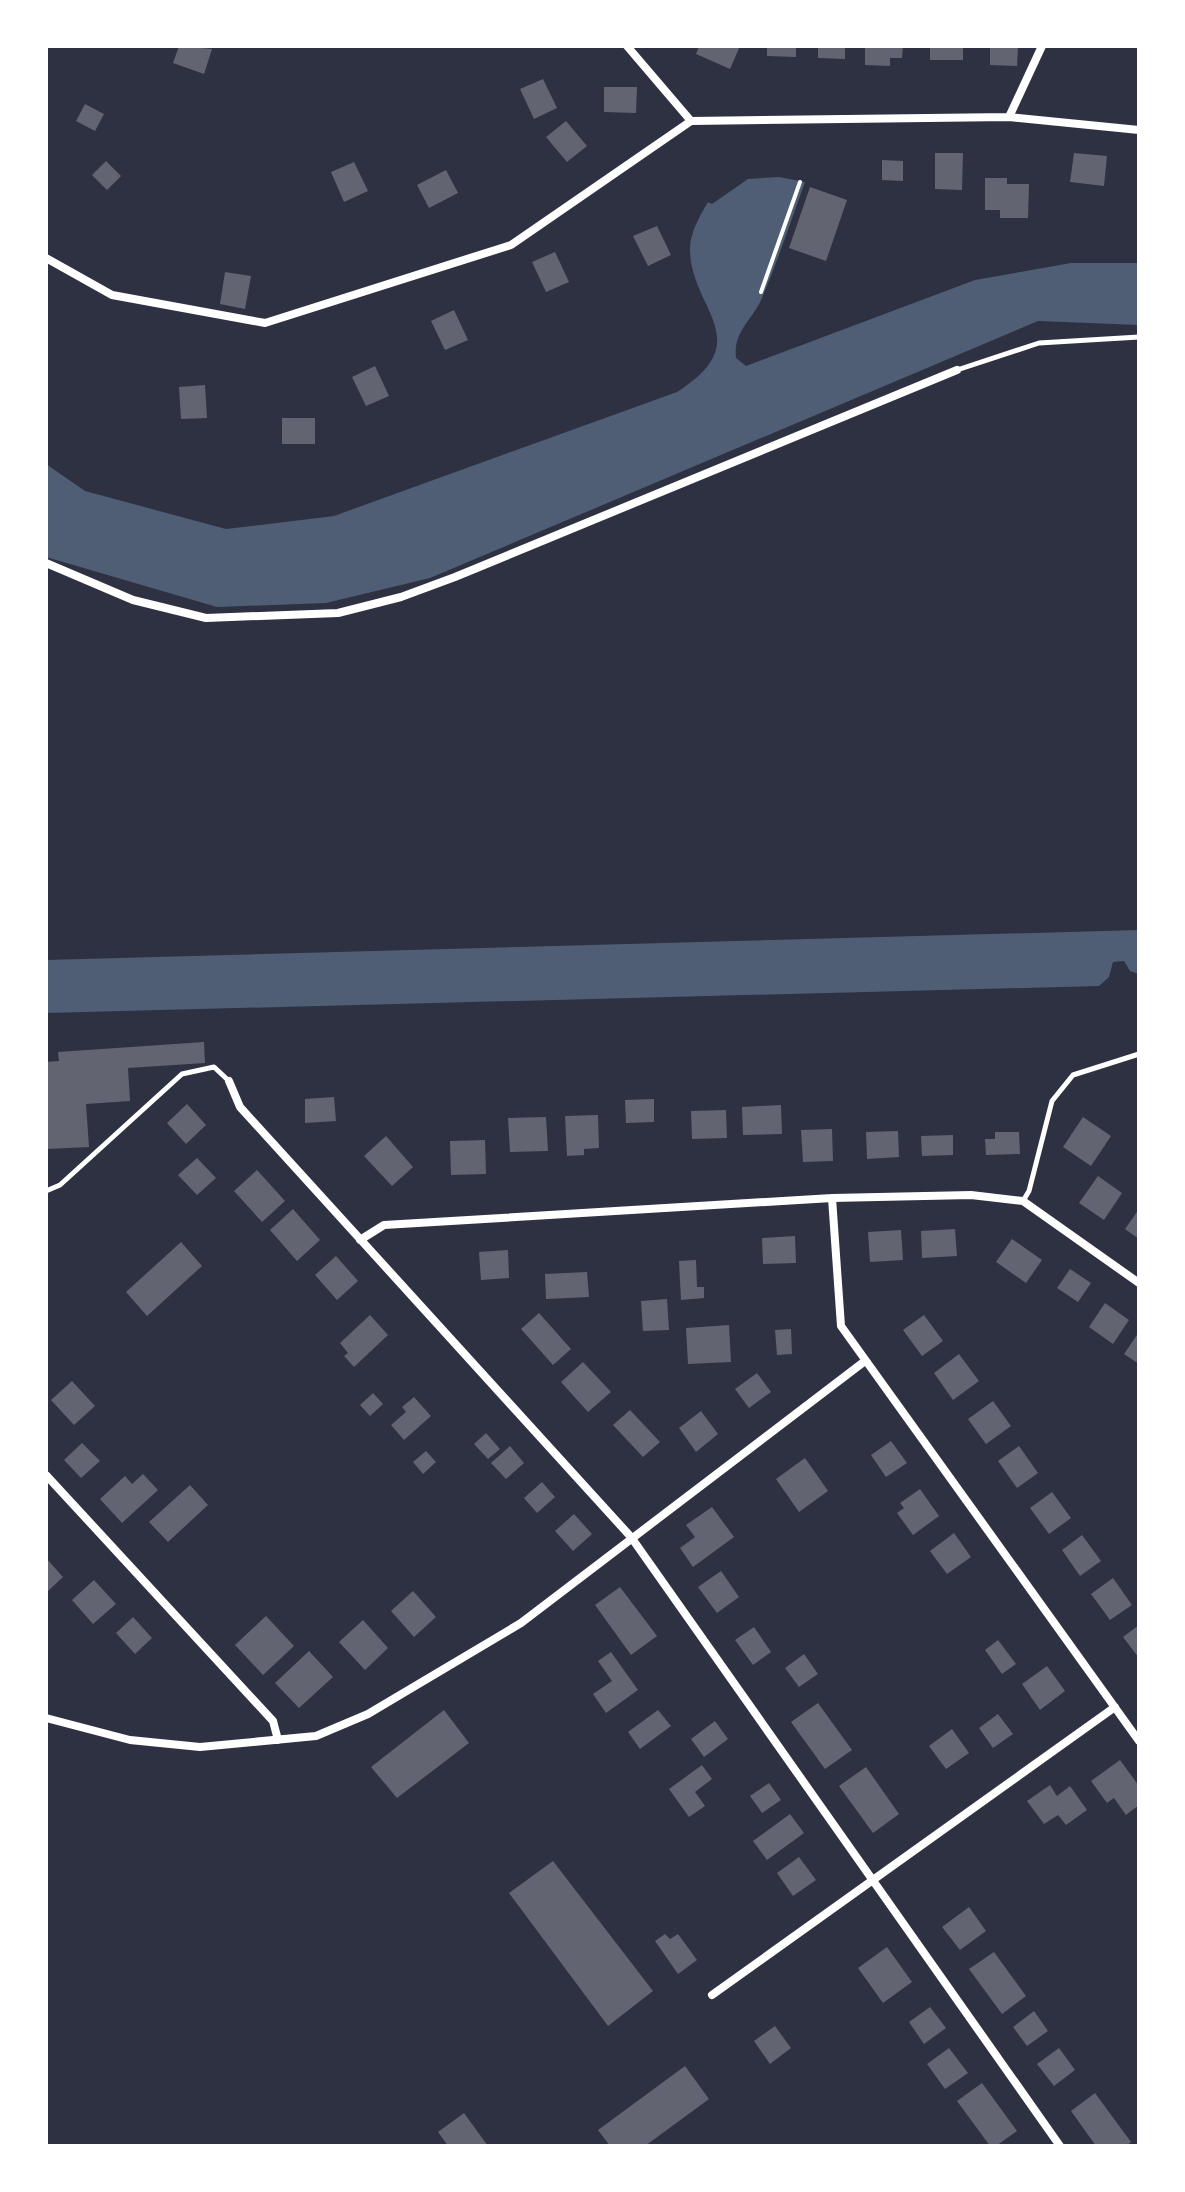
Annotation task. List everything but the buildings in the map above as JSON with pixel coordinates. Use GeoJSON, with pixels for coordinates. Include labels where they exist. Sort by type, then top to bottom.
{"type":"FeatureCollection","features":[{"type":"Feature","properties":{"kind":"street"},"geometry":{"type":"LineString","coordinates":[[627,46],[691,121]]}},
{"type":"Feature","properties":{"kind":"street"},"geometry":{"type":"LineString","coordinates":[[1009,117],[1042,46]]}},
{"type":"Feature","properties":{"kind":"street"},"geometry":{"type":"LineString","coordinates":[[46,258],[112,295],[265,323],[511,245],[691,121],[1009,117],[1139,130]]}},
{"type":"Feature","properties":{"kind":"street"},"geometry":{"type":"LineString","coordinates":[[46,563],[133,600],[206,618],[338,613],[401,597],[455,577],[957,370]]}},
{"type":"Feature","properties":{"kind":"street"},"geometry":{"type":"LineString","coordinates":[[229,1081],[240,1107],[631,1537],[1060,2146]]}},
{"type":"Feature","properties":{"kind":"street"},"geometry":{"type":"LineString","coordinates":[[360,1240],[384,1225],[832,1198],[971,1195],[1023,1201],[1139,1283]]}},
{"type":"Feature","properties":{"kind":"street"},"geometry":{"type":"LineString","coordinates":[[832,1198],[835,1287],[841,1326],[1139,1741]]}},
{"type":"Feature","properties":{"kind":"street"},"geometry":{"type":"LineString","coordinates":[[46,1718],[130,1740],[200,1747],[316,1736],[368,1714],[521,1623],[865,1361]]}},
{"type":"Feature","properties":{"kind":"street"},"geometry":{"type":"LineString","coordinates":[[46,1475],[273,1721],[278,1740]]}},
{"type":"Feature","properties":{"kind":"street"},"geometry":{"type":"LineString","coordinates":[[712,1995],[1115,1707]]}},
{"type":"Feature","properties":{"kind":"lane"},"geometry":{"type":"LineString","coordinates":[[957,370],[1039,343],[1139,337]]}},
{"type":"Feature","properties":{"kind":"lane"},"geometry":{"type":"LineString","coordinates":[[1023,1201],[1029,1191],[1052,1101],[1073,1075],[1139,1054]]}},
{"type":"Feature","properties":{"kind":"lane"},"geometry":{"type":"LineString","coordinates":[[46,1191],[60,1185],[182,1074],[214,1067],[229,1081]]}},
{"type":"Feature","properties":{"kind":"path"},"geometry":{"type":"LineString","coordinates":[[761,292],[800,182]]}},
{"type":"Feature","properties":{"kind":"water"},"geometry":{"type":"Polygon","coordinates":[[[779,177],[805,182],[762,298],[737,340],[736,358],[746,366],[975,280],[1071,263],[1139,263],[1139,325],[1038,321],[430,578],[326,603],[217,607],[46,557],[46,464],[85,491],[226,529],[334,516],[677,392],[701,373],[714,356],[717,340],[693,270],[690,249],[696,224],[708,202],[712,204],[748,179],[779,177]]]}},
{"type":"Feature","properties":{"kind":"water"},"geometry":{"type":"Polygon","coordinates":[[[1139,930],[1139,974],[1130,971],[1124,961],[1113,962],[1109,977],[1099,986],[46,1013],[46,960],[1139,930]]]}}]}
